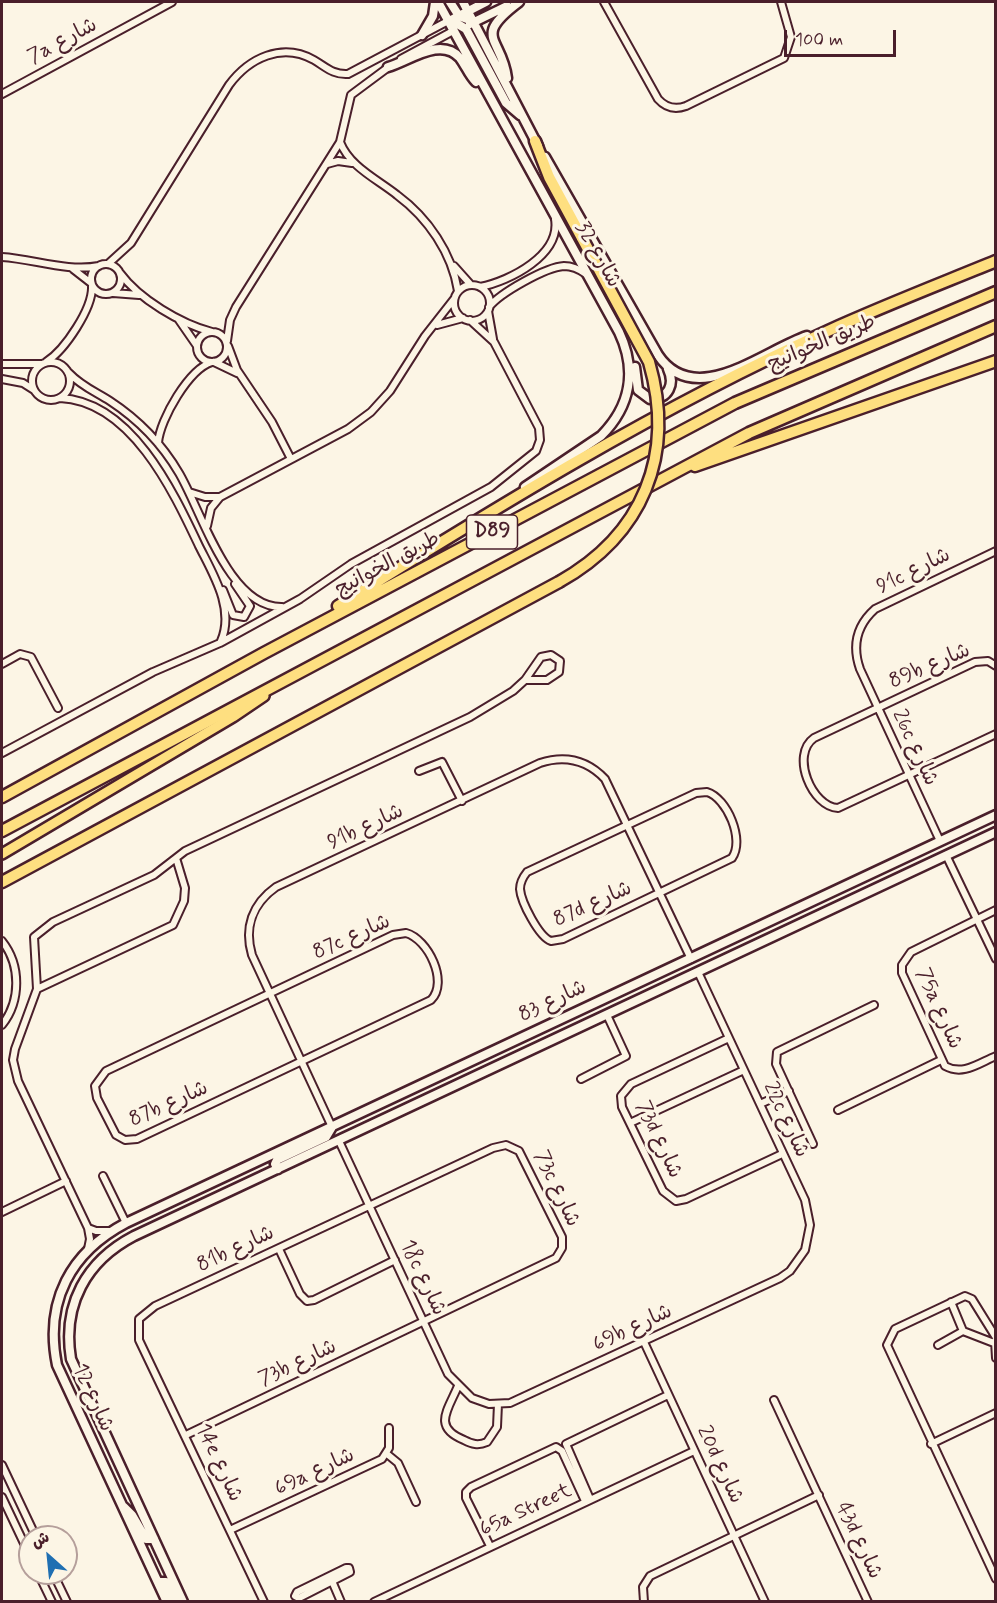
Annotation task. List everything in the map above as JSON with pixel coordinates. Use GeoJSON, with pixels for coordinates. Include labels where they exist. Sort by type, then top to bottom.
{"type":"FeatureCollection","features":[{"type":"Feature","properties":{"kind":"highway"},"geometry":{"type":"LineString","coordinates":[[2,882],[559,582],[604,551],[637,509],[653,469],[659,426],[658,404],[649,362],[549,177],[535,141]]}},
{"type":"Feature","properties":{"kind":"highway"},"geometry":{"type":"LineString","coordinates":[[264,653],[514,497],[649,421],[828,331],[996,261]]}},
{"type":"Feature","properties":{"kind":"highway","name":"طريق الخوانيج"},"geometry":{"type":"LineString","coordinates":[[4,796],[264,653],[735,403],[996,292]]}},
{"type":"Feature","properties":{"kind":"highway","name":"D89"},"geometry":{"type":"LineString","coordinates":[[2,831],[749,432],[996,326]]}},
{"type":"Feature","properties":{"kind":"highway"},"geometry":{"type":"LineString","coordinates":[[658,479],[996,361]]}},
{"type":"Feature","properties":{"kind":"main road"},"geometry":{"type":"LineString","coordinates":[[2,854],[27,837],[233,717],[279,683]]}},
{"type":"Feature","properties":{"kind":"street","name":"7a شارع"},"geometry":{"type":"LineString","coordinates":[[2,94],[172,2]]}},
{"type":"Feature","properties":{"kind":"street","name":"شارع 32"},"geometry":{"type":"LineString","coordinates":[[436,2],[588,276],[625,345],[629,358],[629,387],[623,408],[611,426],[601,436],[537,478],[514,497]]}},
{"type":"Feature","properties":{"kind":"street"},"geometry":{"type":"LineString","coordinates":[[422,35],[433,16],[436,2]]}},
{"type":"Feature","properties":{"kind":"street"},"geometry":{"type":"LineString","coordinates":[[450,2],[459,16],[475,22]]}},
{"type":"Feature","properties":{"kind":"street","name":"شارع 32"},"geometry":{"type":"LineString","coordinates":[[463,2],[535,141],[668,367]]}},
{"type":"Feature","properties":{"kind":"street"},"geometry":{"type":"LineString","coordinates":[[2,257],[33,260],[69,268],[108,264],[130,243],[230,85],[245,67],[266,55],[290,52],[313,59],[335,73],[348,74],[486,2]]}},
{"type":"Feature","properties":{"kind":"street"},"geometry":{"type":"LineString","coordinates":[[158,443],[162,423],[191,378],[202,366],[224,357],[230,320],[236,307],[340,142],[351,95],[388,67],[453,31],[518,2]]}},
{"type":"Feature","properties":{"kind":"street"},"geometry":{"type":"LineString","coordinates":[[506,84],[505,70],[494,44],[493,32],[498,19],[518,2]]}},
{"type":"Feature","properties":{"kind":"street"},"geometry":{"type":"LineString","coordinates":[[604,2],[658,99],[665,106],[675,108],[686,106],[784,58],[791,38],[781,2]]}},
{"type":"Feature","properties":{"kind":"street"},"geometry":{"type":"LineString","coordinates":[[448,21],[464,27],[506,103],[522,117]]}},
{"type":"Feature","properties":{"kind":"street"},"geometry":{"type":"LineString","coordinates":[[388,67],[431,49],[444,49],[460,58],[472,78],[483,87]]}},
{"type":"Feature","properties":{"kind":"street"},"geometry":{"type":"LineString","coordinates":[[2,753],[153,672],[220,643],[286,607],[342,570],[507,476],[536,451],[540,440],[536,422],[494,342],[487,293],[480,287],[471,285],[450,261],[436,236],[419,214],[398,195],[354,164],[340,142]]}},
{"type":"Feature","properties":{"kind":"street"},"geometry":{"type":"LineString","coordinates":[[327,164],[338,161],[354,164]]}},
{"type":"Feature","properties":{"kind":"street"},"geometry":{"type":"LineString","coordinates":[[480,287],[499,281],[546,253],[556,231],[554,215]]}},
{"type":"Feature","properties":{"kind":"street"},"geometry":{"type":"LineString","coordinates":[[450,261],[458,291]]}},
{"type":"Feature","properties":{"kind":"street"},"geometry":{"type":"LineString","coordinates":[[108,264],[120,273],[139,295],[177,317],[221,334],[240,376],[272,422],[291,459]]}},
{"type":"Feature","properties":{"kind":"street"},"geometry":{"type":"LineString","coordinates":[[35,391],[32,376],[43,363],[62,348],[86,310],[92,298],[92,273],[99,266]]}},
{"type":"Feature","properties":{"kind":"street"},"geometry":{"type":"LineString","coordinates":[[434,327],[480,318],[500,296],[554,268],[569,266],[588,276]]}},
{"type":"Feature","properties":{"kind":"street"},"geometry":{"type":"LineString","coordinates":[[69,268],[92,284],[99,292],[139,295]]}},
{"type":"Feature","properties":{"kind":"street"},"geometry":{"type":"LineString","coordinates":[[109,294],[120,283],[120,273]]}},
{"type":"Feature","properties":{"kind":"street"},"geometry":{"type":"LineString","coordinates":[[207,526],[211,508],[220,497],[348,429],[371,412],[390,391],[458,291],[471,285]]}},
{"type":"Feature","properties":{"kind":"street"},"geometry":{"type":"LineString","coordinates":[[454,299],[455,308],[494,342]]}},
{"type":"Feature","properties":{"kind":"street"},"geometry":{"type":"LineString","coordinates":[[177,317],[197,347],[200,356],[225,366],[240,376]]}},
{"type":"Feature","properties":{"kind":"street"},"geometry":{"type":"LineString","coordinates":[[668,367],[683,377],[711,379],[785,345],[828,331]]}},
{"type":"Feature","properties":{"kind":"street"},"geometry":{"type":"LineString","coordinates":[[197,347],[200,338],[212,332]]}},
{"type":"Feature","properties":{"kind":"street"},"geometry":{"type":"LineString","coordinates":[[625,345],[634,364],[638,390],[645,397],[656,399],[669,390],[672,380],[668,367]]}},
{"type":"Feature","properties":{"kind":"street"},"geometry":{"type":"LineString","coordinates":[[2,364],[60,363],[80,383],[121,408],[158,443],[189,492],[228,570],[250,606],[244,617],[233,615],[169,484],[150,456],[127,431],[100,411],[79,401],[60,398],[48,400],[23,383],[2,379]]}},
{"type":"Feature","properties":{"kind":"street"},"geometry":{"type":"LineString","coordinates":[[60,398],[68,390],[69,373]]}},
{"type":"Feature","properties":{"kind":"street"},"geometry":{"type":"LineString","coordinates":[[189,492],[205,497],[220,497]]}},
{"type":"Feature","properties":{"kind":"street","name":"91c شارع"},"geometry":{"type":"LineString","coordinates":[[860,669],[855,647],[857,635],[861,625],[875,609],[996,551]]}},
{"type":"Feature","properties":{"kind":"street"},"geometry":{"type":"LineString","coordinates":[[228,570],[256,601],[268,606],[286,607]]}},
{"type":"Feature","properties":{"kind":"street"},"geometry":{"type":"LineString","coordinates":[[215,576],[225,617],[220,643]]}},
{"type":"Feature","properties":{"kind":"street"},"geometry":{"type":"LineString","coordinates":[[2,664],[20,654],[32,657],[58,708]]}},
{"type":"Feature","properties":{"kind":"street"},"geometry":{"type":"LineString","coordinates":[[88,1249],[90,1239],[88,1228],[18,1081],[13,1060],[37,989],[34,937],[40,930],[136,885],[194,846],[470,717],[493,704],[525,680],[541,657],[551,655],[560,661],[559,672],[554,677],[525,680]]}},
{"type":"Feature","properties":{"kind":"street","name":"89b شارع"},"geometry":{"type":"LineString","coordinates":[[909,776],[838,808],[823,803],[802,762],[807,744],[876,707],[975,662],[988,662],[996,666]]}},
{"type":"Feature","properties":{"kind":"street","name":"26c شارع"},"geometry":{"type":"LineString","coordinates":[[860,669],[940,841]]}},
{"type":"Feature","properties":{"kind":"street"},"geometry":{"type":"LineString","coordinates":[[909,776],[996,734]]}},
{"type":"Feature","properties":{"kind":"street","name":"91b شارع"},"geometry":{"type":"LineString","coordinates":[[270,994],[252,955],[248,936],[251,917],[268,893],[540,763],[570,759],[590,766],[611,787],[629,825]]}},
{"type":"Feature","properties":{"kind":"street"},"geometry":{"type":"LineString","coordinates":[[419,771],[442,762],[462,801]]}},
{"type":"Feature","properties":{"kind":"street"},"geometry":{"type":"LineString","coordinates":[[660,893],[732,858],[737,842],[730,820],[716,796],[701,792],[629,825],[660,893],[691,959]]}},
{"type":"Feature","properties":{"kind":"street","name":"شارع 83"},"geometry":{"type":"LineString","coordinates":[[126,1223],[996,814]]}},
{"type":"Feature","properties":{"kind":"street","name":"87d شارع"},"geometry":{"type":"LineString","coordinates":[[629,825],[527,872],[520,885],[521,895],[541,935],[555,942],[660,893]]}},
{"type":"Feature","properties":{"kind":"street","name":"شارع 83"},"geometry":{"type":"LineString","coordinates":[[134,1236],[996,832]]}},
{"type":"Feature","properties":{"kind":"street"},"geometry":{"type":"LineString","coordinates":[[946,855],[996,959]]}},
{"type":"Feature","properties":{"kind":"street"},"geometry":{"type":"LineString","coordinates":[[37,989],[173,924],[184,901],[185,888],[176,858]]}},
{"type":"Feature","properties":{"kind":"street","name":"75a شارع"},"geometry":{"type":"LineString","coordinates":[[996,910],[911,952],[902,965],[903,981],[945,1066],[958,1071],[996,1056]]}},
{"type":"Feature","properties":{"kind":"street","name":"87c شارع"},"geometry":{"type":"LineString","coordinates":[[270,994],[399,933],[418,938],[431,960],[439,982],[437,992],[431,1000],[302,1062]]}},
{"type":"Feature","properties":{"kind":"street"},"geometry":{"type":"LineString","coordinates":[[2,941],[12,957],[16,988],[13,1004],[2,1025]]}},
{"type":"Feature","properties":{"kind":"street","name":"22c شارع"},"geometry":{"type":"LineString","coordinates":[[698,972],[805,1200],[810,1225],[809,1238],[802,1256],[790,1271],[780,1278]]}},
{"type":"Feature","properties":{"kind":"street"},"geometry":{"type":"LineString","coordinates":[[270,994],[332,1126],[326,1137],[278,1160],[275,1164],[278,1169]]}},
{"type":"Feature","properties":{"kind":"street","name":"87b شارع"},"geometry":{"type":"LineString","coordinates":[[270,994],[106,1071],[97,1080],[97,1098],[116,1135],[131,1141],[302,1062]]}},
{"type":"Feature","properties":{"kind":"street"},"geometry":{"type":"LineString","coordinates":[[813,1144],[775,1060],[780,1048],[874,1005]]}},
{"type":"Feature","properties":{"kind":"street"},"geometry":{"type":"LineString","coordinates":[[581,1079],[626,1056],[626,1051],[607,1015]]}},
{"type":"Feature","properties":{"kind":"street","name":"73d شارع"},"geometry":{"type":"LineString","coordinates":[[729,1038],[626,1087],[621,1101],[630,1123],[663,1191],[676,1201],[686,1199],[782,1154]]}},
{"type":"Feature","properties":{"kind":"street"},"geometry":{"type":"LineString","coordinates":[[838,1110],[941,1060]]}},
{"type":"Feature","properties":{"kind":"street"},"geometry":{"type":"LineString","coordinates":[[630,1123],[744,1070]]}},
{"type":"Feature","properties":{"kind":"street"},"geometry":{"type":"LineString","coordinates":[[760,1104],[789,1091]]}},
{"type":"Feature","properties":{"kind":"street","name":"18c شارع"},"geometry":{"type":"LineString","coordinates":[[339,1141],[448,1374],[472,1398],[498,1404]]}},
{"type":"Feature","properties":{"kind":"street","name":"73c شارع"},"geometry":{"type":"LineString","coordinates":[[369,1205],[493,1148],[506,1145],[519,1150],[524,1156],[557,1226],[563,1243],[556,1258],[424,1322]]}},
{"type":"Feature","properties":{"kind":"street"},"geometry":{"type":"LineString","coordinates":[[103,1176],[126,1223]]}},
{"type":"Feature","properties":{"kind":"street"},"geometry":{"type":"LineString","coordinates":[[2,1212],[66,1181]]}},
{"type":"Feature","properties":{"kind":"street","name":"81b شارع"},"geometry":{"type":"LineString","coordinates":[[139,1340],[139,1320],[149,1309],[369,1205]]}},
{"type":"Feature","properties":{"kind":"street","name":"شارع 12"},"geometry":{"type":"LineString","coordinates":[[126,1223],[111,1231],[88,1249],[71,1270],[59,1296],[54,1326],[54,1346],[63,1381],[167,1602]]}},
{"type":"Feature","properties":{"kind":"street"},"geometry":{"type":"LineString","coordinates":[[88,1228],[96,1231],[111,1231]]}},
{"type":"Feature","properties":{"kind":"street","name":"شارع 12"},"geometry":{"type":"LineString","coordinates":[[134,1236],[105,1254],[83,1281],[71,1314],[69,1348],[78,1378],[183,1602]]}},
{"type":"Feature","properties":{"kind":"street"},"geometry":{"type":"LineString","coordinates":[[279,1249],[300,1294],[307,1301],[314,1300],[395,1260]]}},
{"type":"Feature","properties":{"kind":"street","name":"69b شارع"},"geometry":{"type":"LineString","coordinates":[[498,1404],[516,1401],[780,1278]]}},
{"type":"Feature","properties":{"kind":"street"},"geometry":{"type":"LineString","coordinates":[[996,1358],[995,1338],[970,1298],[965,1296],[901,1325],[891,1333],[888,1352],[996,1579]]}},
{"type":"Feature","properties":{"kind":"street"},"geometry":{"type":"LineString","coordinates":[[951,1302],[963,1331]]}},
{"type":"Feature","properties":{"kind":"street","name":"73b شارع"},"geometry":{"type":"LineString","coordinates":[[186,1435],[424,1322]]}},
{"type":"Feature","properties":{"kind":"street"},"geometry":{"type":"LineString","coordinates":[[938,1345],[963,1331],[995,1338]]}},
{"type":"Feature","properties":{"kind":"street","name":"14e شارع"},"geometry":{"type":"LineString","coordinates":[[139,1340],[264,1602]]}},
{"type":"Feature","properties":{"kind":"street","name":"20d شارع"},"geometry":{"type":"LineString","coordinates":[[644,1342],[765,1602]]}},
{"type":"Feature","properties":{"kind":"street"},"geometry":{"type":"LineString","coordinates":[[458,1386],[444,1420],[448,1431],[454,1436],[475,1444],[490,1440],[498,1423],[498,1404]]}},
{"type":"Feature","properties":{"kind":"street"},"geometry":{"type":"LineString","coordinates":[[588,1500],[566,1444],[668,1395]]}},
{"type":"Feature","properties":{"kind":"street","name":"43d شارع"},"geometry":{"type":"LineString","coordinates":[[774,1400],[868,1602]]}},
{"type":"Feature","properties":{"kind":"street"},"geometry":{"type":"LineString","coordinates":[[931,1444],[996,1413]]}},
{"type":"Feature","properties":{"kind":"street","name":"69a شارع"},"geometry":{"type":"LineString","coordinates":[[231,1530],[379,1461],[387,1454],[389,1428]]}},
{"type":"Feature","properties":{"kind":"street"},"geometry":{"type":"LineString","coordinates":[[489,1546],[465,1496],[471,1487],[556,1448],[562,1451],[588,1500]]}},
{"type":"Feature","properties":{"kind":"street","name":"65a Street"},"geometry":{"type":"LineString","coordinates":[[374,1602],[383,1600],[489,1546],[694,1451]]}},
{"type":"Feature","properties":{"kind":"street"},"geometry":{"type":"LineString","coordinates":[[387,1454],[398,1463],[416,1502]]}},
{"type":"Feature","properties":{"kind":"street"},"geometry":{"type":"LineString","coordinates":[[2,1466],[30,1525]]}},
{"type":"Feature","properties":{"kind":"street","name":"43d شارع"},"geometry":{"type":"LineString","coordinates":[[644,1602],[643,1587],[650,1576],[819,1495]]}},
{"type":"Feature","properties":{"kind":"street"},"geometry":{"type":"LineString","coordinates":[[2,1497],[18,1531]]}},
{"type":"Feature","properties":{"kind":"street"},"geometry":{"type":"LineString","coordinates":[[121,1505],[132,1515],[146,1539],[154,1539]]}},
{"type":"Feature","properties":{"kind":"street"},"geometry":{"type":"LineString","coordinates":[[346,1568],[350,1569],[348,1573],[332,1581],[299,1598],[295,1596],[297,1592],[346,1568]]}},
{"type":"Feature","properties":{"kind":"street"},"geometry":{"type":"LineString","coordinates":[[332,1581],[341,1602]]}},
{"type":"Feature","properties":{"kind":"street"},"geometry":{"type":"LineString","coordinates":[[158,1582],[166,1582],[176,1602]]}},
{"type":"Feature","properties":{"kind":"street"},"geometry":{"type":"LineString","coordinates":[[44,1585],[52,1602]]}},
{"type":"Feature","properties":{"kind":"street"},"geometry":{"type":"LineString","coordinates":[[59,1585],[67,1602]]}}]}
